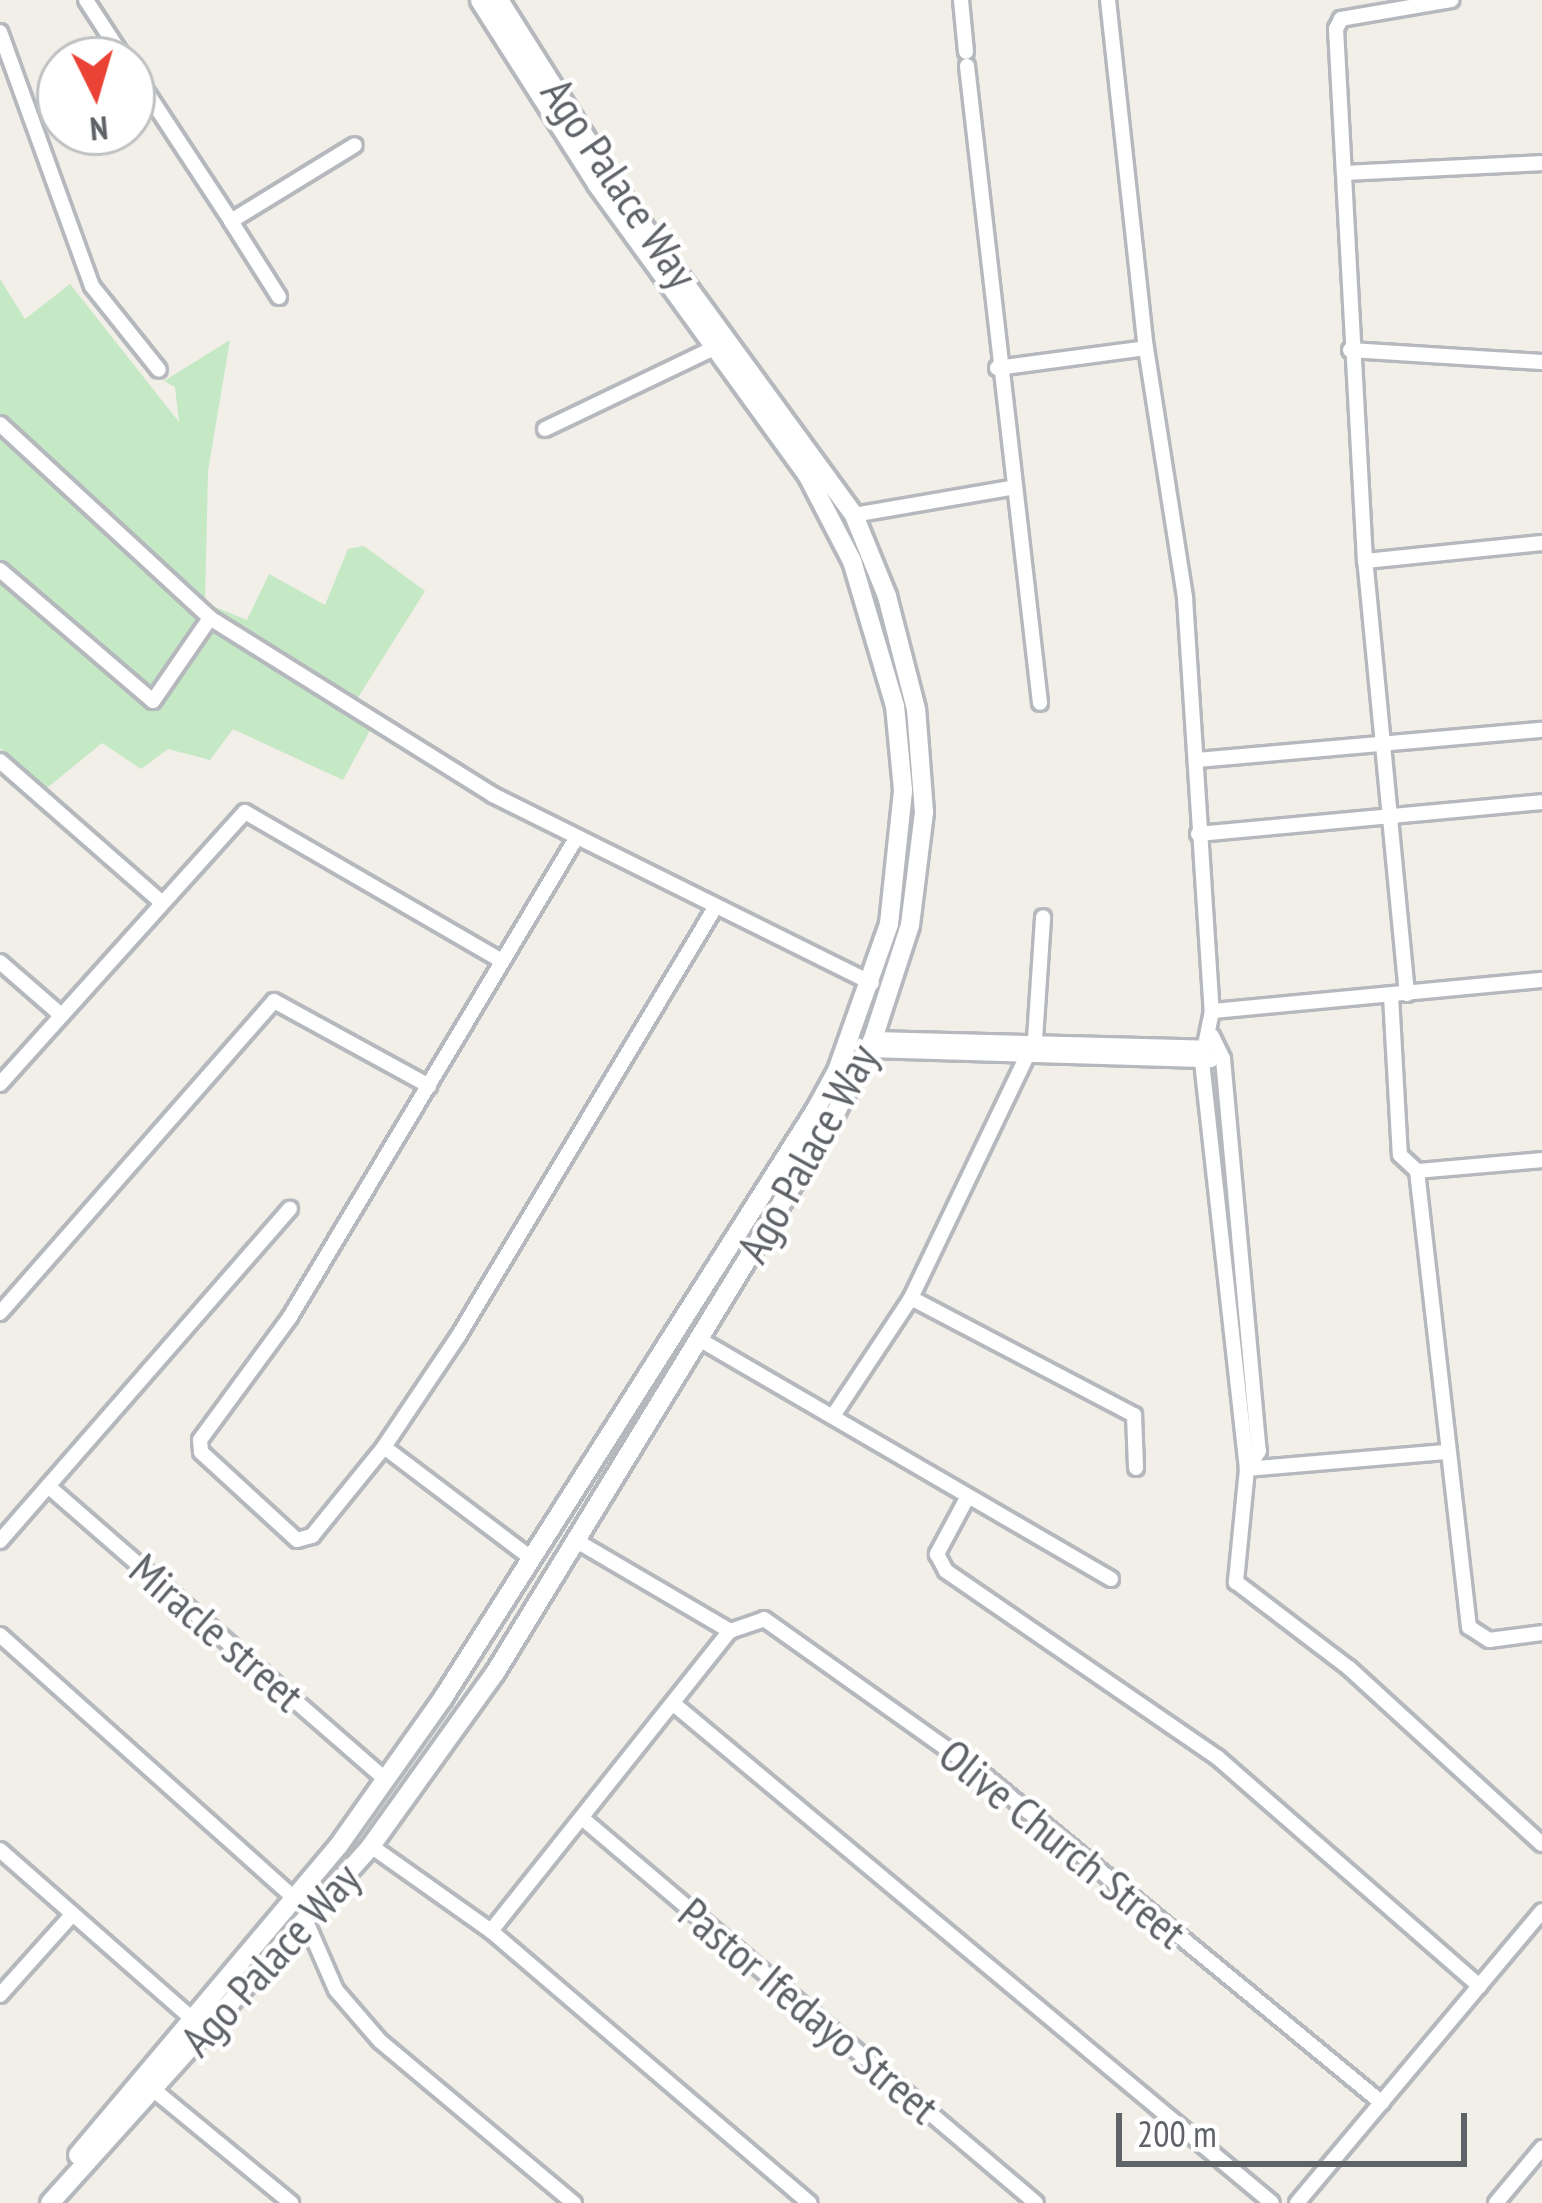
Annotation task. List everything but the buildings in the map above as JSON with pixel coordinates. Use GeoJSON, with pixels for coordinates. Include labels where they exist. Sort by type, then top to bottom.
{"type":"FeatureCollection","features":[{"type":"Feature","properties":{"kind":"main road","name":"Ago Palace Way"},"geometry":{"type":"LineString","coordinates":[[49,2200],[189,2016],[294,1898],[468,1659],[815,1111],[872,983],[889,924],[903,790],[877,628],[808,476],[597,184],[480,0]]}},
{"type":"Feature","properties":{"kind":"main road","name":"Ago Palace Way"},"geometry":{"type":"LineString","coordinates":[[49,2200],[154,2090],[370,1846],[489,1682],[871,1044],[910,925],[924,812],[916,709],[900,636],[854,515],[628,205],[499,0]]}},
{"type":"Feature","properties":{"kind":"main road"},"geometry":{"type":"LineString","coordinates":[[468,1659],[489,1682]]}},
{"type":"Feature","properties":{"kind":"main road"},"geometry":{"type":"LineString","coordinates":[[454,1680],[474,1704]]}},
{"type":"Feature","properties":{"kind":"street"},"geometry":{"type":"LineString","coordinates":[[86,0],[109,36]]}},
{"type":"Feature","properties":{"kind":"street"},"geometry":{"type":"LineString","coordinates":[[961,0],[1010,488],[1040,703]]}},
{"type":"Feature","properties":{"kind":"street"},"geometry":{"type":"LineString","coordinates":[[1108,0],[1146,348],[1185,598],[1212,1050],[1247,1469],[1236,1582],[1349,1668],[1542,1844]]}},
{"type":"Feature","properties":{"kind":"street"},"geometry":{"type":"LineString","coordinates":[[1450,0],[1363,7],[1341,20],[1336,29],[1347,173],[1350,350],[1389,814],[1399,995],[1400,1155],[1418,1171],[1469,1627],[1489,1640],[1542,1633]]}},
{"type":"Feature","properties":{"kind":"street"},"geometry":{"type":"LineString","coordinates":[[0,32],[92,286],[159,370]]}},
{"type":"Feature","properties":{"kind":"street"},"geometry":{"type":"LineString","coordinates":[[156,107],[279,297]]}},
{"type":"Feature","properties":{"kind":"street"},"geometry":{"type":"LineString","coordinates":[[231,221],[355,145]]}},
{"type":"Feature","properties":{"kind":"street"},"geometry":{"type":"LineString","coordinates":[[1347,173],[1542,164]]}},
{"type":"Feature","properties":{"kind":"street"},"geometry":{"type":"LineString","coordinates":[[545,429],[714,348]]}},
{"type":"Feature","properties":{"kind":"street"},"geometry":{"type":"LineString","coordinates":[[997,368],[1146,348]]}},
{"type":"Feature","properties":{"kind":"street"},"geometry":{"type":"LineString","coordinates":[[1350,350],[1542,362]]}},
{"type":"Feature","properties":{"kind":"street"},"geometry":{"type":"LineString","coordinates":[[0,424],[210,618],[575,840],[872,983]]}},
{"type":"Feature","properties":{"kind":"street"},"geometry":{"type":"LineString","coordinates":[[854,515],[1010,488]]}},
{"type":"Feature","properties":{"kind":"street"},"geometry":{"type":"LineString","coordinates":[[1365,561],[1542,543]]}},
{"type":"Feature","properties":{"kind":"street"},"geometry":{"type":"LineString","coordinates":[[0,570],[153,701],[210,618]]}},
{"type":"Feature","properties":{"kind":"street"},"geometry":{"type":"LineString","coordinates":[[1197,760],[1542,730]]}},
{"type":"Feature","properties":{"kind":"street"},"geometry":{"type":"LineString","coordinates":[[0,761],[159,900]]}},
{"type":"Feature","properties":{"kind":"street"},"geometry":{"type":"LineString","coordinates":[[1198,834],[1542,802]]}},
{"type":"Feature","properties":{"kind":"street"},"geometry":{"type":"LineString","coordinates":[[0,1084],[238,815],[251,813],[500,961]]}},
{"type":"Feature","properties":{"kind":"street"},"geometry":{"type":"LineString","coordinates":[[575,840],[290,1317],[200,1440],[201,1452],[305,1541],[384,1447],[716,906]]}},
{"type":"Feature","properties":{"kind":"street"},"geometry":{"type":"LineString","coordinates":[[833,1417],[911,1298],[980,1168],[1032,1044],[1042,916]]}},
{"type":"Feature","properties":{"kind":"street"},"geometry":{"type":"LineString","coordinates":[[0,962],[62,1016]]}},
{"type":"Feature","properties":{"kind":"street"},"geometry":{"type":"LineString","coordinates":[[1212,1011],[1542,980]]}},
{"type":"Feature","properties":{"kind":"street"},"geometry":{"type":"LineString","coordinates":[[0,1313],[274,1001],[429,1086]]}},
{"type":"Feature","properties":{"kind":"street"},"geometry":{"type":"LineString","coordinates":[[871,1044],[1212,1050]]}},
{"type":"Feature","properties":{"kind":"street"},"geometry":{"type":"LineString","coordinates":[[1418,1171],[1542,1160]]}},
{"type":"Feature","properties":{"kind":"street"},"geometry":{"type":"LineString","coordinates":[[0,1541],[290,1209]]}},
{"type":"Feature","properties":{"kind":"street"},"geometry":{"type":"LineString","coordinates":[[911,1298],[1134,1415],[1136,1468]]}},
{"type":"Feature","properties":{"kind":"street"},"geometry":{"type":"LineString","coordinates":[[697,1338],[1111,1579]]}},
{"type":"Feature","properties":{"kind":"street"},"geometry":{"type":"LineString","coordinates":[[384,1447],[532,1559]]}},
{"type":"Feature","properties":{"kind":"street"},"geometry":{"type":"LineString","coordinates":[[1247,1469],[1448,1452]]}},
{"type":"Feature","properties":{"kind":"street","name":"Miracle street"},"geometry":{"type":"LineString","coordinates":[[48,1486],[385,1779]]}},
{"type":"Feature","properties":{"kind":"street"},"geometry":{"type":"LineString","coordinates":[[968,1498],[937,1554],[946,1571],[1218,1758],[1479,1986]]}},
{"type":"Feature","properties":{"kind":"street"},"geometry":{"type":"LineString","coordinates":[[490,1931],[675,1706],[730,1631],[575,1540]]}},
{"type":"Feature","properties":{"kind":"street","name":"Olive Church Street"},"geometry":{"type":"LineString","coordinates":[[730,1631],[764,1618],[967,1762],[1382,2103]]}},
{"type":"Feature","properties":{"kind":"street"},"geometry":{"type":"LineString","coordinates":[[0,1635],[294,1898]]}},
{"type":"Feature","properties":{"kind":"street"},"geometry":{"type":"LineString","coordinates":[[675,1706],[1272,2203]]}},
{"type":"Feature","properties":{"kind":"street","name":"Pastor Ifedayo Street"},"geometry":{"type":"LineString","coordinates":[[582,1817],[1036,2203]]}},
{"type":"Feature","properties":{"kind":"street"},"geometry":{"type":"LineString","coordinates":[[370,1846],[490,1931],[810,2203]]}},
{"type":"Feature","properties":{"kind":"street"},"geometry":{"type":"LineString","coordinates":[[0,1850],[70,1917],[189,2016]]}},
{"type":"Feature","properties":{"kind":"street"},"geometry":{"type":"LineString","coordinates":[[1298,2203],[1542,1911]]}},
{"type":"Feature","properties":{"kind":"street"},"geometry":{"type":"LineString","coordinates":[[0,1995],[70,1917]]}},
{"type":"Feature","properties":{"kind":"street"},"geometry":{"type":"LineString","coordinates":[[305,1919],[336,1990],[380,2042],[574,2203]]}},
{"type":"Feature","properties":{"kind":"street"},"geometry":{"type":"LineString","coordinates":[[154,2090],[290,2203]]}},
{"type":"Feature","properties":{"kind":"street"},"geometry":{"type":"LineString","coordinates":[[1496,2203],[1542,2148]]}},
{"type":"Feature","properties":{"kind":"green space"},"geometry":{"type":"Polygon","coordinates":[[[0,279],[25,319],[70,284],[179,422],[175,387],[164,381],[230,340],[208,471],[205,603],[247,620],[269,574],[325,605],[348,549],[364,546],[425,591],[354,704],[373,725],[343,780],[233,729],[210,760],[168,749],[141,769],[102,743],[47,788],[0,748],[0,279]]]}}]}
